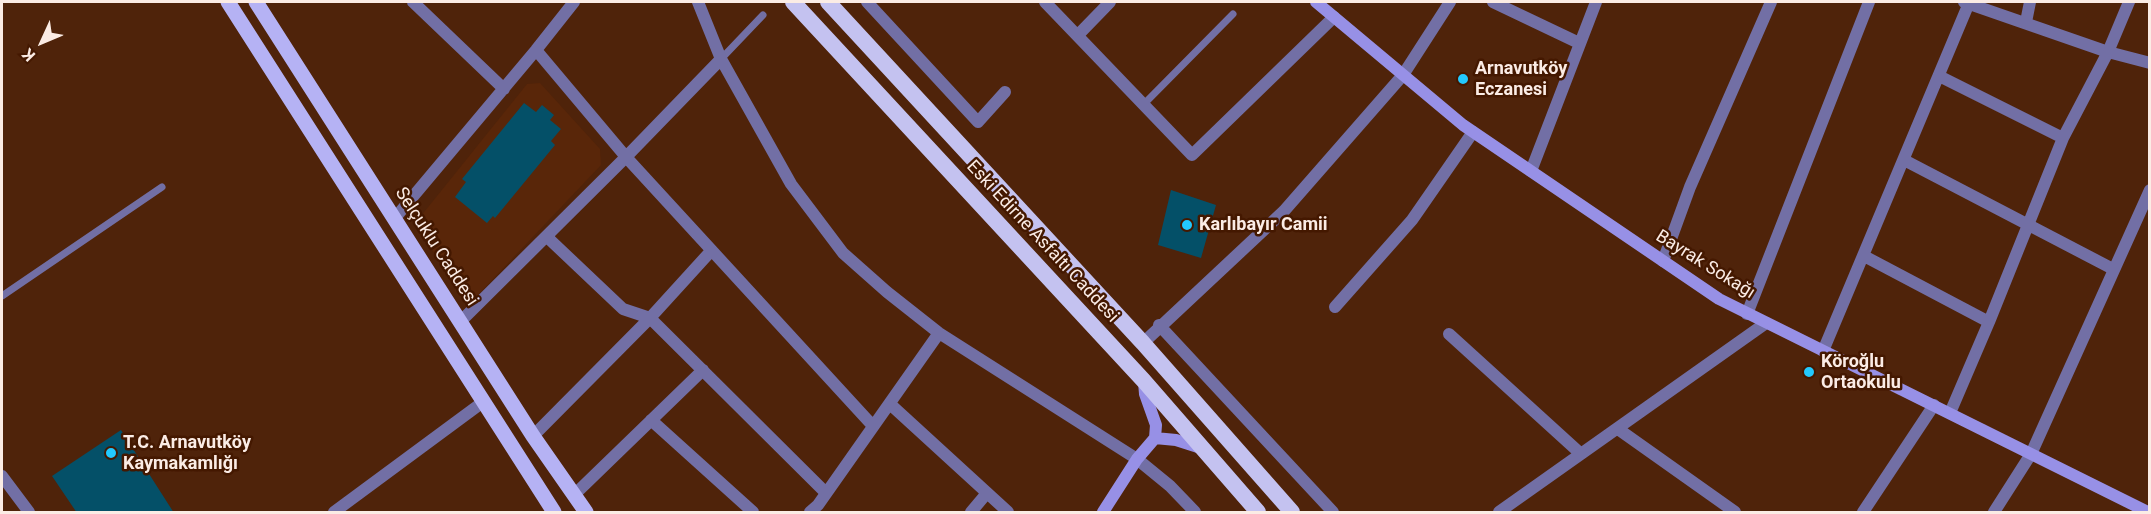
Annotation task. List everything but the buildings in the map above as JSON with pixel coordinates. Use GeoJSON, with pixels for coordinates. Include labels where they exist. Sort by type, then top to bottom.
{"type":"FeatureCollection","features":[{"type":"Feature","properties":{"kind":"highway","name":"Eski Edirne Asfaltı Caddesi"},"geometry":{"type":"LineString","coordinates":[[793,2],[1144,381],[1258,513]]}},
{"type":"Feature","properties":{"kind":"highway","name":"Eski Edirne Asfaltı Caddesi"},"geometry":{"type":"LineString","coordinates":[[828,2],[1143,343],[1292,513]]}},
{"type":"Feature","properties":{"kind":"main road"},"geometry":{"type":"LineString","coordinates":[[228,2],[554,513]]}},
{"type":"Feature","properties":{"kind":"main road","name":"Selçuklu Caddesi"},"geometry":{"type":"LineString","coordinates":[[256,2],[533,436],[586,513]]}},
{"type":"Feature","properties":{"kind":"main road","name":"Bayrak Sokağı"},"geometry":{"type":"LineString","coordinates":[[1316,2],[1473,132],[1719,299],[2146,511]]}},
{"type":"Feature","properties":{"kind":"main road"},"geometry":{"type":"LineString","coordinates":[[377,234],[394,218]]}},
{"type":"Feature","properties":{"kind":"main road"},"geometry":{"type":"LineString","coordinates":[[1103,513],[1137,459],[1155,438],[1156,425],[1145,394],[1144,381]]}},
{"type":"Feature","properties":{"kind":"main road"},"geometry":{"type":"LineString","coordinates":[[1155,438],[1176,440],[1203,449]]}},
{"type":"Feature","properties":{"kind":"street"},"geometry":{"type":"LineString","coordinates":[[413,2],[504,89]]}},
{"type":"Feature","properties":{"kind":"street"},"geometry":{"type":"LineString","coordinates":[[698,2],[721,59],[791,184],[843,253],[939,333],[1137,459],[1170,486],[1195,513]]}},
{"type":"Feature","properties":{"kind":"street"},"geometry":{"type":"LineString","coordinates":[[867,2],[978,122],[1005,92]]}},
{"type":"Feature","properties":{"kind":"street"},"geometry":{"type":"LineString","coordinates":[[1045,2],[1192,155],[1335,17]]}},
{"type":"Feature","properties":{"kind":"street"},"geometry":{"type":"LineString","coordinates":[[1078,35],[1110,2]]}},
{"type":"Feature","properties":{"kind":"street"},"geometry":{"type":"LineString","coordinates":[[1143,343],[1159,325],[1284,211],[1403,75],[1450,2]]}},
{"type":"Feature","properties":{"kind":"street"},"geometry":{"type":"LineString","coordinates":[[1493,2],[1579,43]]}},
{"type":"Feature","properties":{"kind":"street"},"geometry":{"type":"LineString","coordinates":[[1531,171],[1596,2]]}},
{"type":"Feature","properties":{"kind":"street"},"geometry":{"type":"LineString","coordinates":[[1663,261],[1690,187],[1771,2]]}},
{"type":"Feature","properties":{"kind":"street"},"geometry":{"type":"LineString","coordinates":[[1748,314],[1869,2]]}},
{"type":"Feature","properties":{"kind":"street"},"geometry":{"type":"LineString","coordinates":[[1823,351],[1939,76],[1967,2],[2108,52],[2150,63]]}},
{"type":"Feature","properties":{"kind":"street"},"geometry":{"type":"LineString","coordinates":[[2026,22],[2030,2]]}},
{"type":"Feature","properties":{"kind":"street"},"geometry":{"type":"LineString","coordinates":[[1950,413],[2063,138],[2108,52],[2129,2]]}},
{"type":"Feature","properties":{"kind":"street"},"geometry":{"type":"LineString","coordinates":[[394,218],[536,50],[570,3]]}},
{"type":"Feature","properties":{"kind":"street"},"geometry":{"type":"LineString","coordinates":[[536,50],[626,158],[873,426]]}},
{"type":"Feature","properties":{"kind":"street"},"geometry":{"type":"LineString","coordinates":[[461,321],[626,158],[721,59]]}},
{"type":"Feature","properties":{"kind":"street"},"geometry":{"type":"LineString","coordinates":[[1939,76],[2063,138]]}},
{"type":"Feature","properties":{"kind":"street"},"geometry":{"type":"LineString","coordinates":[[1335,307],[1412,220],[1473,132]]}},
{"type":"Feature","properties":{"kind":"street"},"geometry":{"type":"LineString","coordinates":[[1904,160],[2113,269]]}},
{"type":"Feature","properties":{"kind":"street"},"geometry":{"type":"LineString","coordinates":[[1994,513],[2031,454],[2150,190]]}},
{"type":"Feature","properties":{"kind":"street"},"geometry":{"type":"LineString","coordinates":[[547,237],[623,309],[650,318],[826,493]]}},
{"type":"Feature","properties":{"kind":"street"},"geometry":{"type":"LineString","coordinates":[[533,436],[650,318],[711,251]]}},
{"type":"Feature","properties":{"kind":"street"},"geometry":{"type":"LineString","coordinates":[[1864,256],[1989,322]]}},
{"type":"Feature","properties":{"kind":"street"},"geometry":{"type":"LineString","coordinates":[[1504,511],[1766,323]]}},
{"type":"Feature","properties":{"kind":"street"},"geometry":{"type":"LineString","coordinates":[[1159,325],[1333,513]]}},
{"type":"Feature","properties":{"kind":"street"},"geometry":{"type":"LineString","coordinates":[[818,510],[826,493],[939,333]]}},
{"type":"Feature","properties":{"kind":"street"},"geometry":{"type":"LineString","coordinates":[[1449,334],[1581,454]]}},
{"type":"Feature","properties":{"kind":"street"},"geometry":{"type":"LineString","coordinates":[[574,495],[702,370]]}},
{"type":"Feature","properties":{"kind":"street"},"geometry":{"type":"LineString","coordinates":[[334,513],[483,402]]}},
{"type":"Feature","properties":{"kind":"street"},"geometry":{"type":"LineString","coordinates":[[890,404],[1008,513]]}},
{"type":"Feature","properties":{"kind":"street"},"geometry":{"type":"LineString","coordinates":[[1863,513],[1934,405]]}},
{"type":"Feature","properties":{"kind":"street"},"geometry":{"type":"LineString","coordinates":[[651,420],[753,513]]}},
{"type":"Feature","properties":{"kind":"street"},"geometry":{"type":"LineString","coordinates":[[1618,429],[1735,513]]}},
{"type":"Feature","properties":{"kind":"street"},"geometry":{"type":"LineString","coordinates":[[2,476],[29,513]]}},
{"type":"Feature","properties":{"kind":"street"},"geometry":{"type":"LineString","coordinates":[[971,513],[987,493]]}},
{"type":"Feature","properties":{"kind":"lane"},"geometry":{"type":"LineString","coordinates":[[1143,105],[1233,14]]}},
{"type":"Feature","properties":{"kind":"lane"},"geometry":{"type":"LineString","coordinates":[[721,59],[763,15]]}},
{"type":"Feature","properties":{"kind":"lane"},"geometry":{"type":"LineString","coordinates":[[2,296],[162,187]]}},
{"type":"Feature","properties":{"kind":"shaded area"},"geometry":{"type":"Polygon","coordinates":[[[540,83],[600,149],[601,165],[474,299],[462,298],[421,232],[417,221],[527,84],[540,83]]]}},
{"type":"Feature","properties":{"kind":"place","name":"Arnavutköy Eczanesi"},"geometry":{"type":"Point","coordinates":[1463,79]}},
{"type":"Feature","properties":{"kind":"place","name":"Karlıbayır Camii"},"geometry":{"type":"Point","coordinates":[1187,225]}},
{"type":"Feature","properties":{"kind":"place","name":"Köroğlu Ortaokulu"},"geometry":{"type":"Point","coordinates":[1809,372]}},
{"type":"Feature","properties":{"kind":"place","name":"T.C. Arnavutköy Kaymakamlığı"},"geometry":{"type":"Point","coordinates":[111,453]}}]}
